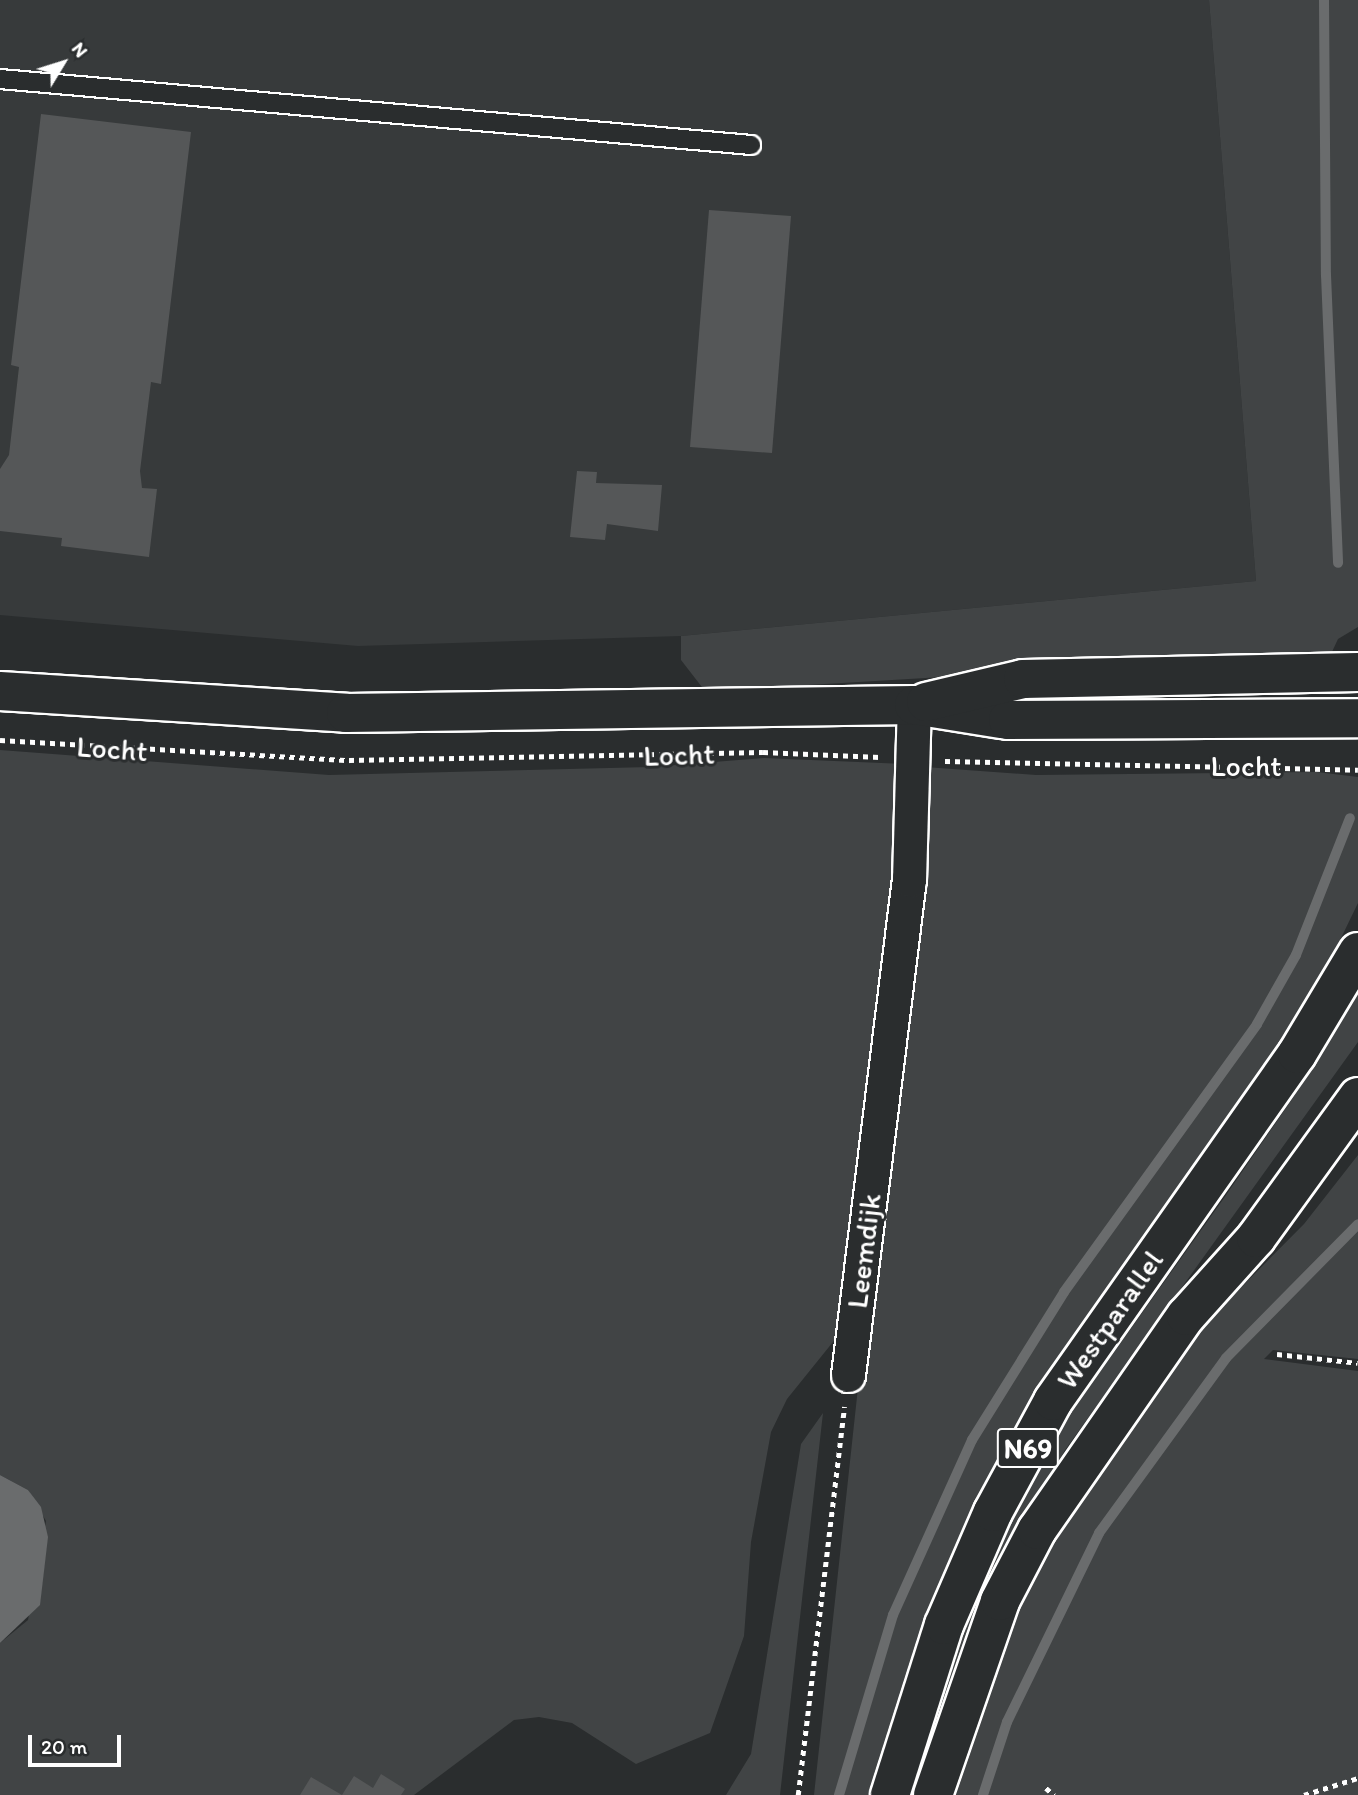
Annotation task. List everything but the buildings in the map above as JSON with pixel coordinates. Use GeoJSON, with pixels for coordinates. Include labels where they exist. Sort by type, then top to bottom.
{"type":"FeatureCollection","features":[{"type":"Feature","properties":{"kind":"street","name":"Locht"},"geometry":{"type":"LineString","coordinates":[[914,705],[1023,679],[1358,673]]}},
{"type":"Feature","properties":{"kind":"street","name":"Locht"},"geometry":{"type":"LineString","coordinates":[[0,691],[345,713],[914,705],[1008,720],[1358,718]]}},
{"type":"Feature","properties":{"kind":"street","name":"Leemdijk"},"geometry":{"type":"LineString","coordinates":[[848,1375],[909,880],[915,759],[914,705]]}},
{"type":"Feature","properties":{"kind":"street","name":"Westparallel"},"geometry":{"type":"LineString","coordinates":[[890,1795],[944,1625],[993,1512],[1047,1412],[1297,1054],[1358,952]]}},
{"type":"Feature","properties":{"kind":"street","name":"Westparallel"},"geometry":{"type":"LineString","coordinates":[[933,1795],[1000,1601],[1037,1530],[1186,1316],[1256,1238],[1358,1097]]}},
{"type":"Feature","properties":{"kind":"lane"},"geometry":{"type":"LineString","coordinates":[[0,79],[751,145]]}},
{"type":"Feature","properties":{"kind":"path","name":"Locht"},"geometry":{"type":"LineString","coordinates":[[0,740],[349,760],[763,752],[915,759],[1358,770]]}},
{"type":"Feature","properties":{"kind":"path"},"geometry":{"type":"LineString","coordinates":[[1277,1354],[1358,1363]]}},
{"type":"Feature","properties":{"kind":"path"},"geometry":{"type":"LineString","coordinates":[[798,1795],[848,1375]]}},
{"type":"Feature","properties":{"kind":"path"},"geometry":{"type":"LineString","coordinates":[[1304,1795],[1358,1778]]}},
{"type":"Feature","properties":{"kind":"path"},"geometry":{"type":"LineString","coordinates":[[1046,1788],[1054,1795]]}},
{"type":"Feature","properties":{"kind":"shaded area"},"geometry":{"type":"Polygon","coordinates":[[[0,0],[1209,0],[1256,581],[681,636],[358,646],[0,615],[0,0]]]}},
{"type":"Feature","properties":{"kind":"shaded area"},"geometry":{"type":"Polygon","coordinates":[[[1209,0],[1358,0],[1358,627],[1338,639],[1331,654],[705,691],[681,660],[681,636],[1256,581],[1209,0]]]}},
{"type":"Feature","properties":{"kind":"shaded area"},"geometry":{"type":"Polygon","coordinates":[[[0,750],[329,775],[650,767],[764,758],[905,764],[841,1332],[787,1399],[771,1432],[751,1542],[744,1636],[710,1733],[636,1764],[572,1723],[539,1717],[514,1720],[414,1795],[0,1795],[0,1643],[28,1620],[46,1521],[28,1490],[0,1475],[0,750]]]}},
{"type":"Feature","properties":{"kind":"shaded area"},"geometry":{"type":"Polygon","coordinates":[[[925,767],[1036,775],[1317,772],[1358,777],[1358,903],[1297,1029],[1114,1294],[882,1795],[814,1795],[925,767]]]}},
{"type":"Feature","properties":{"kind":"shaded area"},"geometry":{"type":"Polygon","coordinates":[[[1358,986],[1358,1042],[1065,1450],[1028,1513],[921,1795],[899,1795],[953,1626],[1067,1401],[1100,1372],[1224,1198],[1299,1089],[1358,986]]]}},
{"type":"Feature","properties":{"kind":"shaded area"},"geometry":{"type":"Polygon","coordinates":[[[1358,1155],[1358,1359],[1273,1350],[1264,1359],[1358,1371],[1358,1795],[941,1795],[967,1716],[1041,1557],[1190,1339],[1304,1224],[1358,1155]]]}},
{"type":"Feature","properties":{"kind":"shaded area"},"geometry":{"type":"Polygon","coordinates":[[[823,1413],[780,1795],[726,1795],[751,1754],[801,1444],[823,1413]]]}},
{"type":"Feature","properties":{"kind":"shaded area"},"geometry":{"type":"Polygon","coordinates":[[[0,1475],[28,1490],[41,1507],[48,1537],[40,1605],[0,1643],[0,1475]]]}},
{"type":"Feature","properties":{"kind":"waterway"},"geometry":{"type":"LineString","coordinates":[[1324,0],[1326,275],[1338,563]]}},
{"type":"Feature","properties":{"kind":"waterway"},"geometry":{"type":"LineString","coordinates":[[839,1795],[893,1615],[972,1440],[1064,1292],[1257,1024],[1296,955],[1350,818]]}},
{"type":"Feature","properties":{"kind":"waterway"},"geometry":{"type":"LineString","coordinates":[[983,1795],[1007,1722],[1099,1533],[1226,1358],[1358,1224]]}}]}
